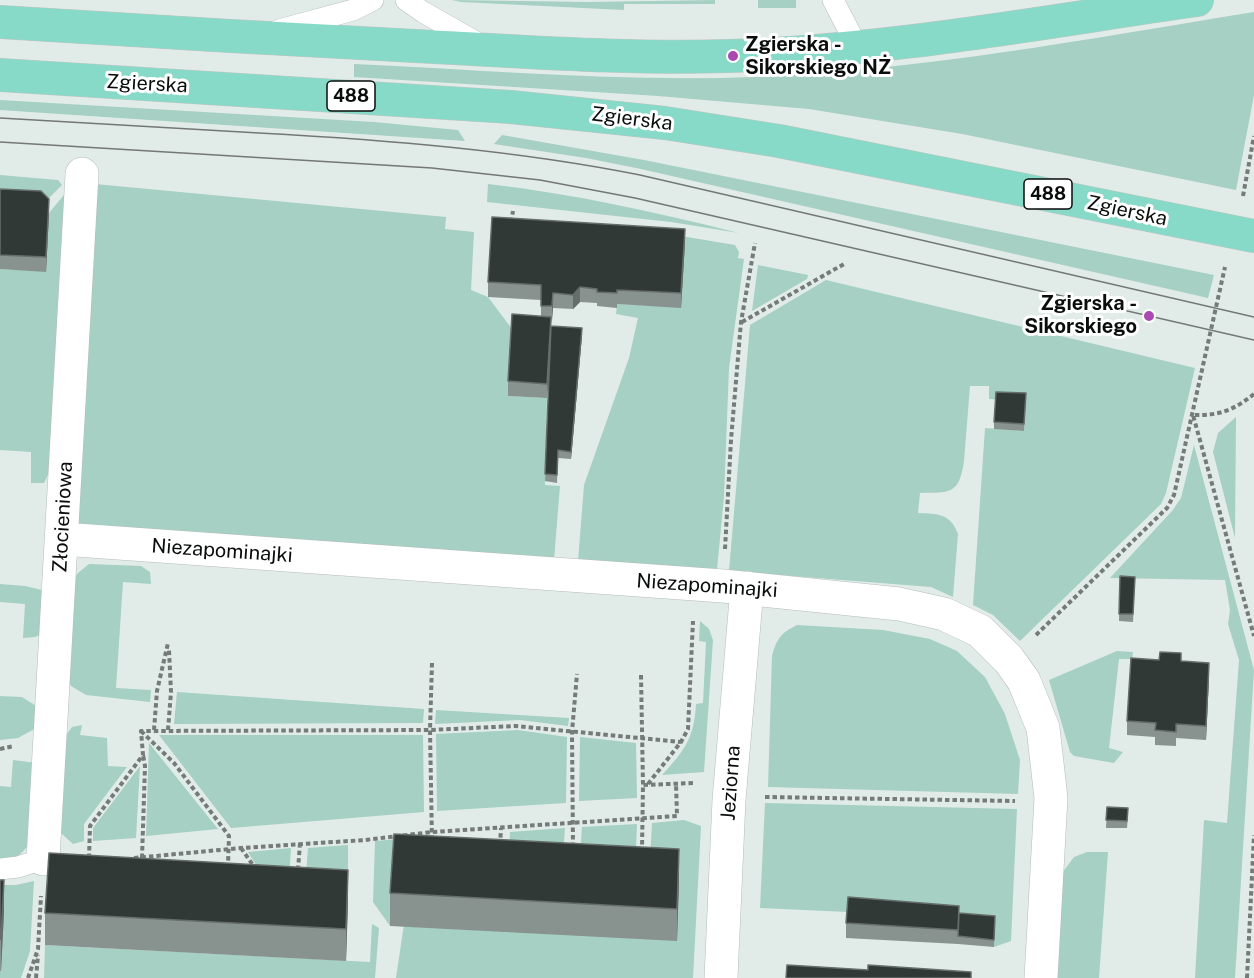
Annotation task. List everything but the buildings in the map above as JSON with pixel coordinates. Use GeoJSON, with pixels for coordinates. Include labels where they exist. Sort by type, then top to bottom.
{"type":"FeatureCollection","features":[{"type":"Feature","properties":{"kind":"main road"},"geometry":{"type":"LineString","coordinates":[[0,22],[249,38],[636,57],[733,56],[858,48],[1000,31],[1197,0]]}},
{"type":"Feature","properties":{"kind":"main road","name":"Zgierska"},"geometry":{"type":"LineString","coordinates":[[0,75],[511,107],[665,123],[779,141],[1254,236]]}},
{"type":"Feature","properties":{"kind":"street","name":"Złocieniowa"},"geometry":{"type":"LineString","coordinates":[[44,859],[82,174]]}},
{"type":"Feature","properties":{"kind":"street","name":"Niezapominajki"},"geometry":{"type":"LineString","coordinates":[[62,539],[747,588],[899,604],[944,614],[980,631],[1009,660],[1024,681],[1043,728],[1051,798],[1041,978]]}},
{"type":"Feature","properties":{"kind":"street","name":"Jeziorna"},"geometry":{"type":"LineString","coordinates":[[721,978],[729,800],[747,588]]}},
{"type":"Feature","properties":{"kind":"lane"},"geometry":{"type":"LineString","coordinates":[[249,38],[322,20],[353,10],[373,0]]}},
{"type":"Feature","properties":{"kind":"lane"},"geometry":{"type":"LineString","coordinates":[[406,0],[489,50]]}},
{"type":"Feature","properties":{"kind":"lane"},"geometry":{"type":"LineString","coordinates":[[833,0],[858,48]]}},
{"type":"Feature","properties":{"kind":"lane"},"geometry":{"type":"LineString","coordinates":[[0,868],[18,867],[44,859]]}},
{"type":"Feature","properties":{"kind":"path"},"geometry":{"type":"LineString","coordinates":[[1244,191],[1254,135]]}},
{"type":"Feature","properties":{"kind":"path"},"geometry":{"type":"LineString","coordinates":[[509,233],[513,211]]}},
{"type":"Feature","properties":{"kind":"path"},"geometry":{"type":"LineString","coordinates":[[748,277],[754,243]]}},
{"type":"Feature","properties":{"kind":"path"},"geometry":{"type":"LineString","coordinates":[[741,322],[844,264]]}},
{"type":"Feature","properties":{"kind":"path"},"geometry":{"type":"LineString","coordinates":[[1009,660],[1167,508],[1174,495],[1224,273]]}},
{"type":"Feature","properties":{"kind":"path"},"geometry":{"type":"LineString","coordinates":[[1193,415],[1206,416],[1225,413],[1239,406],[1254,394]]}},
{"type":"Feature","properties":{"kind":"path"},"geometry":{"type":"LineString","coordinates":[[1193,415],[1254,636]]}},
{"type":"Feature","properties":{"kind":"path"},"geometry":{"type":"LineString","coordinates":[[641,675],[645,784],[681,742],[688,729],[693,616]]}},
{"type":"Feature","properties":{"kind":"path"},"geometry":{"type":"LineString","coordinates":[[154,730],[157,691],[168,643],[171,692],[168,730]]}},
{"type":"Feature","properties":{"kind":"path"},"geometry":{"type":"LineString","coordinates":[[432,663],[430,730],[432,850]]}},
{"type":"Feature","properties":{"kind":"path"},"geometry":{"type":"LineString","coordinates":[[572,856],[572,732],[577,674]]}},
{"type":"Feature","properties":{"kind":"path"},"geometry":{"type":"LineString","coordinates":[[141,731],[430,730],[515,726],[681,742]]}},
{"type":"Feature","properties":{"kind":"path"},"geometry":{"type":"LineString","coordinates":[[141,731],[145,766],[142,858]]}},
{"type":"Feature","properties":{"kind":"path"},"geometry":{"type":"LineString","coordinates":[[141,731],[174,763],[229,836],[228,868]]}},
{"type":"Feature","properties":{"kind":"path"},"geometry":{"type":"LineString","coordinates":[[98,860],[89,861],[90,826],[143,755]]}},
{"type":"Feature","properties":{"kind":"path"},"geometry":{"type":"LineString","coordinates":[[128,859],[300,843],[365,840],[432,832],[677,816],[676,783]]}},
{"type":"Feature","properties":{"kind":"path"},"geometry":{"type":"LineString","coordinates":[[756,797],[1025,801]]}},
{"type":"Feature","properties":{"kind":"path"},"geometry":{"type":"LineString","coordinates":[[500,852],[501,828]]}},
{"type":"Feature","properties":{"kind":"path"},"geometry":{"type":"LineString","coordinates":[[1247,978],[1254,835]]}},
{"type":"Feature","properties":{"kind":"path"},"geometry":{"type":"LineString","coordinates":[[297,874],[300,843]]}},
{"type":"Feature","properties":{"kind":"path"},"geometry":{"type":"LineString","coordinates":[[241,848],[258,873]]}},
{"type":"Feature","properties":{"kind":"path"},"geometry":{"type":"LineString","coordinates":[[157,856],[157,865]]}},
{"type":"Feature","properties":{"kind":"path"},"geometry":{"type":"LineString","coordinates":[[36,978],[44,859]]}},
{"type":"Feature","properties":{"kind":"path"},"geometry":{"type":"LineString","coordinates":[[28,978],[38,949]]}},
{"type":"Feature","properties":{"kind":"green space"},"geometry":{"type":"Polygon","coordinates":[[[452,0],[587,2],[715,0],[715,4],[624,4],[624,10],[452,0]]]}},
{"type":"Feature","properties":{"kind":"green space"},"geometry":{"type":"Polygon","coordinates":[[[758,0],[796,0],[796,8],[758,8],[758,0]]]}},
{"type":"Feature","properties":{"kind":"green space"},"geometry":{"type":"Polygon","coordinates":[[[1254,12],[1254,95],[1236,190],[962,134],[809,109],[658,96],[354,77],[354,64],[654,78],[754,77],[817,73],[880,68],[1005,52],[1254,12]]]}},
{"type":"Feature","properties":{"kind":"green space"},"geometry":{"type":"Polygon","coordinates":[[[0,100],[374,122],[458,130],[465,141],[0,110],[0,100]]]}},
{"type":"Feature","properties":{"kind":"green space"},"geometry":{"type":"Polygon","coordinates":[[[502,135],[644,160],[1214,275],[1208,298],[641,169],[494,144],[502,135]]]}},
{"type":"Feature","properties":{"kind":"green space"},"geometry":{"type":"Polygon","coordinates":[[[0,175],[58,180],[62,185],[41,206],[0,203],[0,175]]]}},
{"type":"Feature","properties":{"kind":"green space"},"geometry":{"type":"Polygon","coordinates":[[[95,184],[446,217],[445,229],[474,232],[471,290],[488,297],[512,329],[508,396],[547,398],[545,485],[560,486],[554,560],[80,525],[75,517],[95,184]]]}},
{"type":"Feature","properties":{"kind":"green space"},"geometry":{"type":"Polygon","coordinates":[[[488,184],[615,204],[739,233],[671,222],[487,202],[488,184]]]}},
{"type":"Feature","properties":{"kind":"green space"},"geometry":{"type":"Polygon","coordinates":[[[68,190],[57,456],[44,483],[31,483],[31,452],[0,450],[0,269],[45,271],[49,213],[68,190]]]}},
{"type":"Feature","properties":{"kind":"green space"},"geometry":{"type":"Polygon","coordinates":[[[657,232],[735,245],[739,252],[738,258],[744,259],[729,368],[724,496],[717,570],[578,561],[584,485],[629,358],[638,318],[616,314],[617,304],[680,307],[657,232]]]}},
{"type":"Feature","properties":{"kind":"green space"},"geometry":{"type":"Polygon","coordinates":[[[758,265],[808,275],[807,279],[752,311],[758,265]]]}},
{"type":"Feature","properties":{"kind":"green space"},"geometry":{"type":"Polygon","coordinates":[[[826,280],[1195,368],[1166,493],[1161,504],[1020,641],[993,615],[973,605],[985,428],[1024,431],[1026,401],[989,399],[989,386],[970,386],[964,461],[956,486],[945,492],[920,493],[918,513],[947,518],[958,534],[953,597],[931,587],[729,571],[750,325],[826,280]]]}},
{"type":"Feature","properties":{"kind":"green space"},"geometry":{"type":"Polygon","coordinates":[[[1236,417],[1235,538],[1213,452],[1218,433],[1236,417]]]}},
{"type":"Feature","properties":{"kind":"green space"},"geometry":{"type":"Polygon","coordinates":[[[1194,445],[1254,670],[1235,978],[1195,978],[1204,820],[1227,823],[1239,660],[1228,624],[1230,610],[1225,580],[1110,578],[1172,511],[1181,498],[1194,445]]]}},
{"type":"Feature","properties":{"kind":"green space"},"geometry":{"type":"Polygon","coordinates":[[[89,564],[141,566],[150,572],[151,584],[123,582],[116,688],[151,690],[150,702],[86,695],[71,686],[64,671],[70,584],[89,564]]]}},
{"type":"Feature","properties":{"kind":"green space"},"geometry":{"type":"Polygon","coordinates":[[[0,584],[46,591],[44,633],[35,637],[23,638],[25,604],[0,602],[0,584]]]}},
{"type":"Feature","properties":{"kind":"green space"},"geometry":{"type":"Polygon","coordinates":[[[700,621],[709,629],[713,640],[704,772],[662,775],[687,743],[693,726],[696,704],[703,703],[706,642],[699,641],[700,621]]]}},
{"type":"Feature","properties":{"kind":"green space"},"geometry":{"type":"Polygon","coordinates":[[[797,625],[883,630],[930,639],[957,651],[985,677],[1005,714],[1020,760],[1018,794],[768,787],[772,656],[780,637],[797,625]]]}},
{"type":"Feature","properties":{"kind":"green space"},"geometry":{"type":"Polygon","coordinates":[[[1117,651],[1133,652],[1132,659],[1119,659],[1109,748],[1123,752],[1114,763],[1074,756],[1070,752],[1049,680],[1117,651]]]}},
{"type":"Feature","properties":{"kind":"green space"},"geometry":{"type":"Polygon","coordinates":[[[177,692],[424,709],[423,723],[174,724],[177,692]]]}},
{"type":"Feature","properties":{"kind":"green space"},"geometry":{"type":"Polygon","coordinates":[[[0,696],[22,697],[41,709],[38,727],[18,738],[0,740],[0,696]]]}},
{"type":"Feature","properties":{"kind":"green space"},"geometry":{"type":"Polygon","coordinates":[[[436,710],[569,718],[568,726],[520,720],[435,724],[436,710]]]}},
{"type":"Feature","properties":{"kind":"green space"},"geometry":{"type":"Polygon","coordinates":[[[82,725],[80,735],[107,738],[108,766],[127,767],[84,824],[84,841],[73,844],[61,833],[62,741],[72,727],[82,725]]]}},
{"type":"Feature","properties":{"kind":"green space"},"geometry":{"type":"Polygon","coordinates":[[[518,730],[567,737],[566,803],[437,811],[436,734],[518,730]]]}},
{"type":"Feature","properties":{"kind":"green space"},"geometry":{"type":"Polygon","coordinates":[[[159,735],[423,735],[424,812],[231,828],[159,735]]]}},
{"type":"Feature","properties":{"kind":"green space"},"geometry":{"type":"Polygon","coordinates":[[[580,737],[636,743],[637,798],[579,801],[580,737]]]}},
{"type":"Feature","properties":{"kind":"green space"},"geometry":{"type":"Polygon","coordinates":[[[149,743],[218,829],[146,836],[149,743]]]}},
{"type":"Feature","properties":{"kind":"green space"},"geometry":{"type":"Polygon","coordinates":[[[13,760],[37,763],[29,844],[17,856],[0,859],[0,786],[11,787],[13,760]]]}},
{"type":"Feature","properties":{"kind":"green space"},"geometry":{"type":"Polygon","coordinates":[[[140,766],[136,838],[93,841],[93,828],[140,766]]]}},
{"type":"Feature","properties":{"kind":"green space"},"geometry":{"type":"Polygon","coordinates":[[[765,803],[1017,809],[1011,941],[994,947],[995,924],[848,912],[760,908],[765,803]]]}},
{"type":"Feature","properties":{"kind":"green space"},"geometry":{"type":"Polygon","coordinates":[[[684,820],[701,826],[693,978],[396,978],[404,924],[649,879],[652,823],[684,820]]]}},
{"type":"Feature","properties":{"kind":"green space"},"geometry":{"type":"Polygon","coordinates":[[[637,824],[635,870],[579,867],[582,827],[637,824]]]}},
{"type":"Feature","properties":{"kind":"green space"},"geometry":{"type":"Polygon","coordinates":[[[565,828],[562,866],[508,872],[510,832],[565,828]]]}},
{"type":"Feature","properties":{"kind":"green space"},"geometry":{"type":"Polygon","coordinates":[[[422,837],[394,867],[390,926],[373,902],[375,841],[422,837]]]}},
{"type":"Feature","properties":{"kind":"green space"},"geometry":{"type":"Polygon","coordinates":[[[348,845],[348,902],[304,899],[308,848],[348,845]]]}},
{"type":"Feature","properties":{"kind":"green space"},"geometry":{"type":"Polygon","coordinates":[[[291,848],[289,880],[264,878],[248,852],[291,848]]]}},
{"type":"Feature","properties":{"kind":"green space"},"geometry":{"type":"Polygon","coordinates":[[[1087,852],[1108,852],[1099,978],[1056,978],[1062,873],[1074,857],[1087,852]]]}},
{"type":"Feature","properties":{"kind":"green space"},"geometry":{"type":"Polygon","coordinates":[[[34,881],[30,951],[21,978],[0,978],[0,885],[16,885],[34,881]]]}},
{"type":"Feature","properties":{"kind":"green space"},"geometry":{"type":"Polygon","coordinates":[[[372,924],[379,928],[375,978],[44,978],[45,945],[370,962],[372,924]]]}},
{"type":"Feature","properties":{"kind":"tram line"},"geometry":{"type":"LineString","coordinates":[[0,118],[403,143],[593,166],[1254,317]]}},
{"type":"Feature","properties":{"kind":"tram line"},"geometry":{"type":"LineString","coordinates":[[0,142],[432,168],[540,180],[635,198],[1254,340]]}},
{"type":"Feature","properties":{"kind":"place","name":"Zgierska - Sikorskiego NŻ"},"geometry":{"type":"Point","coordinates":[733,56]}},
{"type":"Feature","properties":{"kind":"place","name":"Zgierska - Sikorskiego"},"geometry":{"type":"Point","coordinates":[1149,316]}}]}
